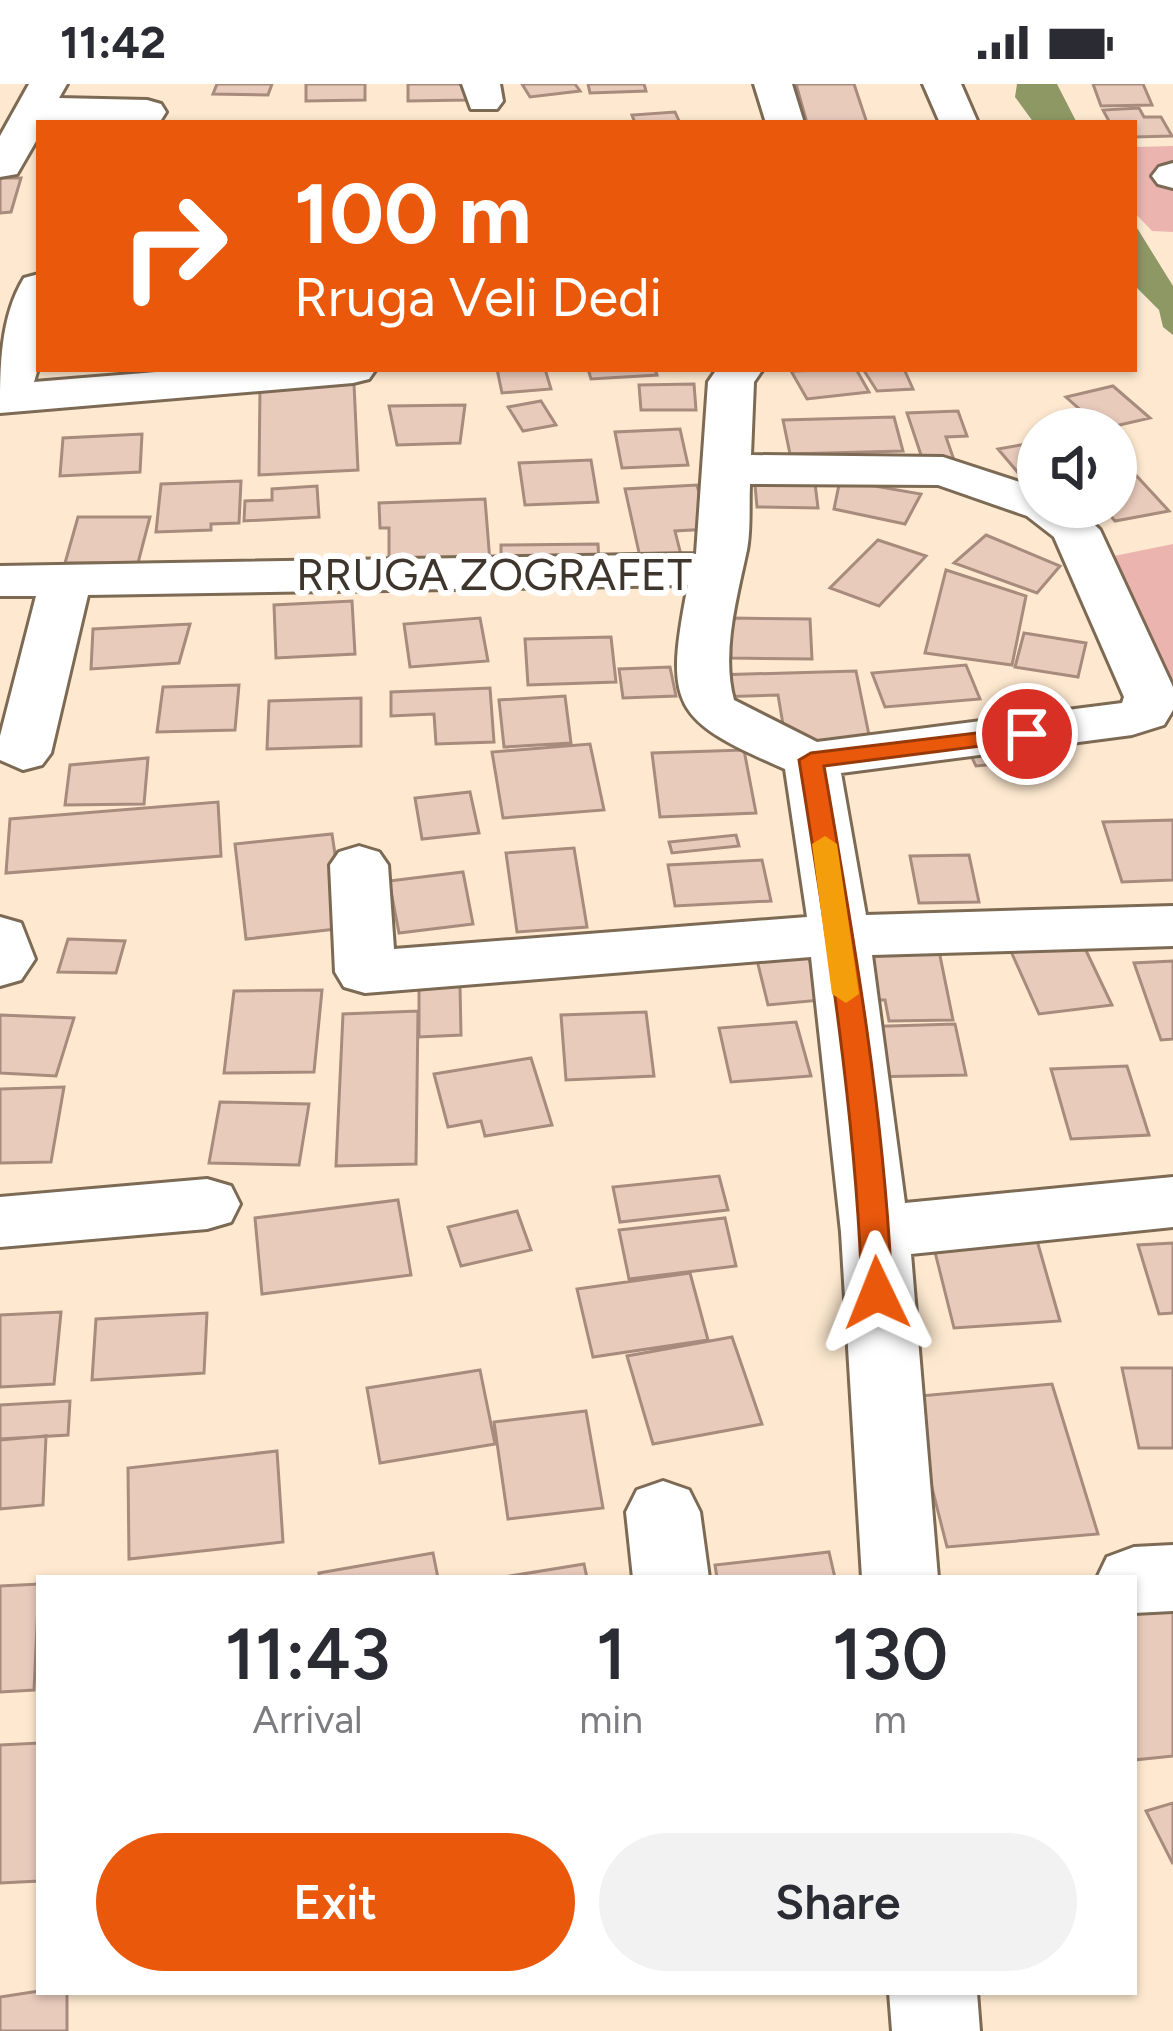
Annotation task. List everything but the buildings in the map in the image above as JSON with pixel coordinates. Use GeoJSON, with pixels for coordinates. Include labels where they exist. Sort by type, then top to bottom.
{"type":"FeatureCollection","features":[{"type":"Feature","properties":{"kind":"street"},"geometry":{"type":"LineString","coordinates":[[773,84],[784,120]]}},
{"type":"Feature","properties":{"kind":"street"},"geometry":{"type":"LineString","coordinates":[[942,84],[958,120]]}},
{"type":"Feature","properties":{"kind":"street"},"geometry":{"type":"LineString","coordinates":[[2,166],[41,96],[147,112]]}},
{"type":"Feature","properties":{"kind":"street"},"geometry":{"type":"LineString","coordinates":[[36,296],[3,399],[318,372]]}},
{"type":"Feature","properties":{"kind":"street"},"geometry":{"type":"LineString","coordinates":[[714,569],[723,546],[730,382],[738,372]]}},
{"type":"Feature","properties":{"kind":"street"},"geometry":{"type":"LineString","coordinates":[[728,469],[943,471],[1017,497]]}},
{"type":"Feature","properties":{"kind":"street"},"geometry":{"type":"LineString","coordinates":[[900,1575],[874,1232],[839,936],[811,760],[1113,723],[1145,713],[1150,697],[1072,528]]}},
{"type":"Feature","properties":{"kind":"street","name":"RRUGA ZOGRAFET"},"geometry":{"type":"LineString","coordinates":[[0,581],[714,569],[704,685],[708,704],[726,720],[811,760]]}},
{"type":"Feature","properties":{"kind":"street"},"geometry":{"type":"LineString","coordinates":[[23,753],[66,579]]}},
{"type":"Feature","properties":{"kind":"street"},"geometry":{"type":"LineString","coordinates":[[359,865],[365,972],[839,936],[1173,926]]}},
{"type":"Feature","properties":{"kind":"street"},"geometry":{"type":"LineString","coordinates":[[0,937],[5,958],[0,965]]}},
{"type":"Feature","properties":{"kind":"street"},"geometry":{"type":"LineString","coordinates":[[874,1232],[1173,1202]]}},
{"type":"Feature","properties":{"kind":"street"},"geometry":{"type":"LineString","coordinates":[[0,1222],[207,1204]]}},
{"type":"Feature","properties":{"kind":"street"},"geometry":{"type":"LineString","coordinates":[[1137,1580],[1173,1578]]}},
{"type":"Feature","properties":{"kind":"street"},"geometry":{"type":"LineString","coordinates":[[932,1995],[935,2031]]}},
{"type":"Feature","properties":{"kind":"shaded area"},"geometry":{"type":"Polygon","coordinates":[[[1017,84],[1057,84],[1075,120],[1032,120],[1015,97],[1017,84]]]}},
{"type":"Feature","properties":{"kind":"shaded area"},"geometry":{"type":"Polygon","coordinates":[[[1173,146],[1173,232],[1152,231],[1137,215],[1137,147],[1173,146]]]}},
{"type":"Feature","properties":{"kind":"shaded area"},"geometry":{"type":"Polygon","coordinates":[[[1137,228],[1173,286],[1173,335],[1163,327],[1159,310],[1137,288],[1137,228]]]}},
{"type":"Feature","properties":{"kind":"shaded area"},"geometry":{"type":"Polygon","coordinates":[[[1173,544],[1173,700],[1109,557],[1173,544]]]}},
{"type":"Feature","properties":{"kind":"slow traffic"},"geometry":{"type":"LineString","coordinates":[[825,844],[846,994]]}},
{"type":"Feature","properties":{"kind":"route"},"geometry":{"type":"LineString","coordinates":[[877,1293],[836,910],[811,760],[1027,734]]}}]}
